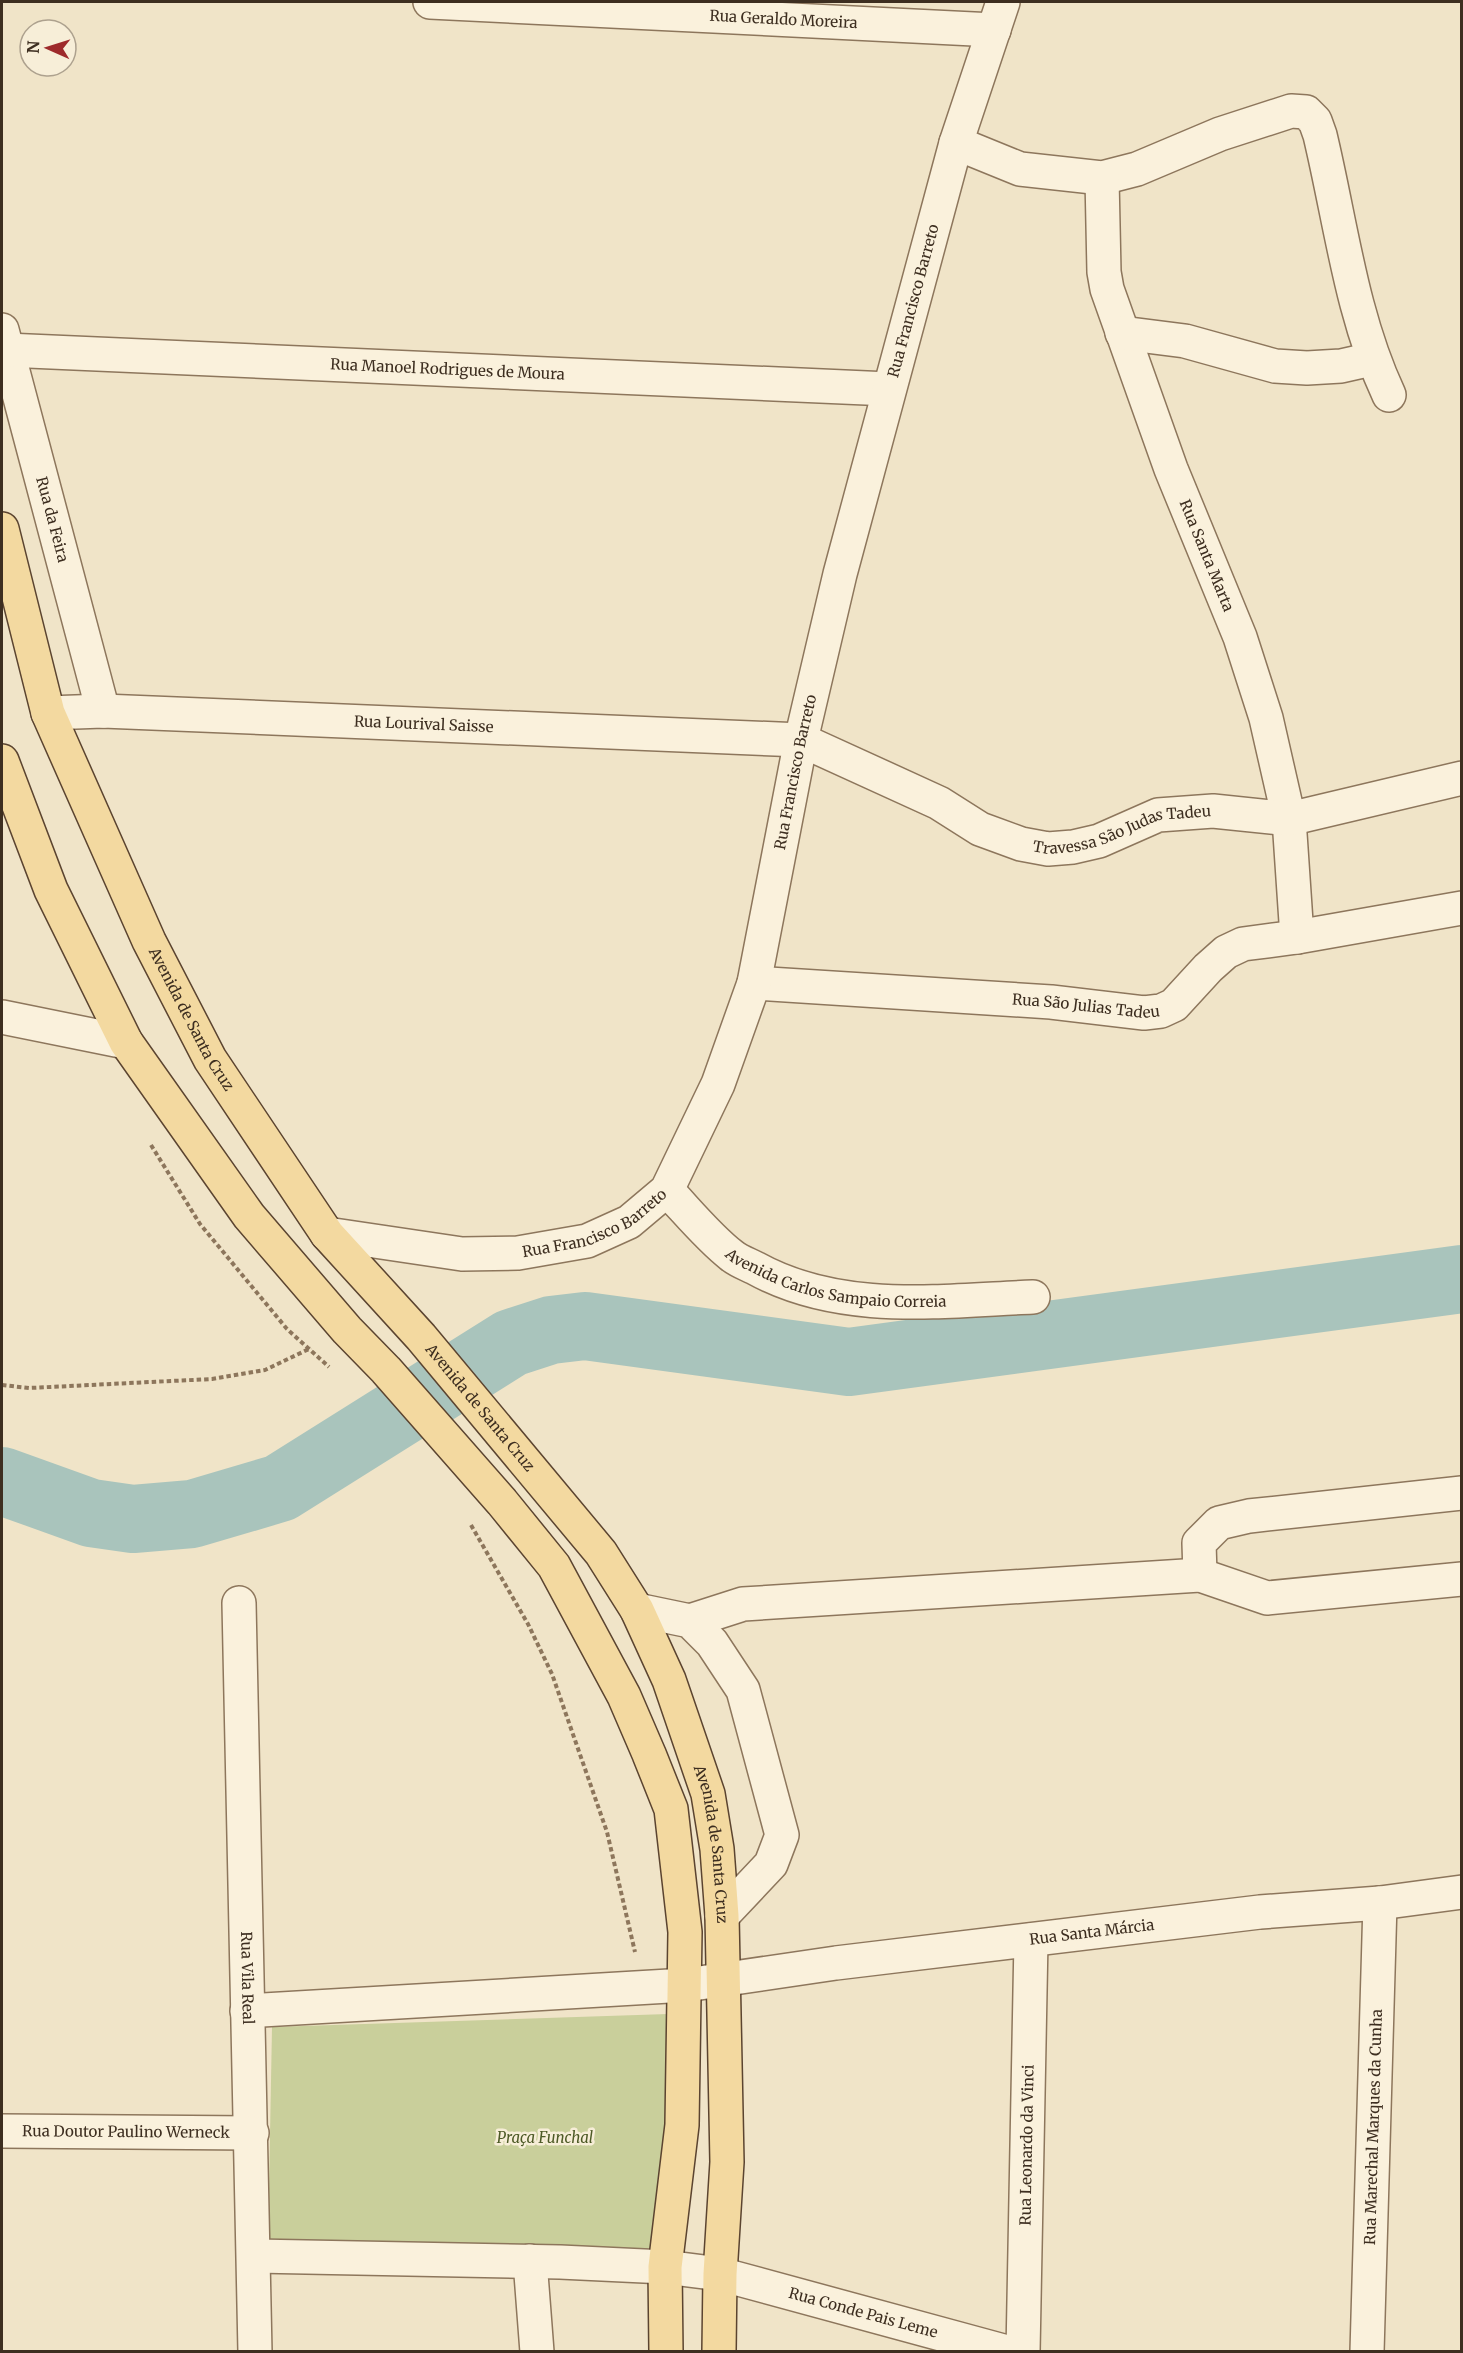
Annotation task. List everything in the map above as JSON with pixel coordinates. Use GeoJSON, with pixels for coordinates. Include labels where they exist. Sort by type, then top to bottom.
{"type":"FeatureCollection","features":[{"type":"Feature","properties":{"kind":"main road","name":"Avenida de Santa Cruz"},"geometry":{"type":"LineString","coordinates":[[2,529],[48,713],[148,941],[210,1059],[327,1234],[421,1337],[600,1553],[637,1610],[669,1680],[708,1794],[717,1849],[722,1916],[727,2162],[720,2274],[719,2352]]}},
{"type":"Feature","properties":{"kind":"main road"},"geometry":{"type":"LineString","coordinates":[[2,761],[51,890],[126,1042],[249,1216],[347,1330],[386,1370],[554,1566],[624,1696],[671,1809],[685,1932],[686,1985],[682,2125],[665,2267],[666,2352]]}},
{"type":"Feature","properties":{"kind":"street","name":"Rua Geraldo Moreira"},"geometry":{"type":"LineString","coordinates":[[430,2],[999,16]]}},
{"type":"Feature","properties":{"kind":"street","name":"Rua Francisco Barreto"},"geometry":{"type":"LineString","coordinates":[[327,1234],[462,1254],[518,1253],[587,1241],[629,1222],[667,1190],[718,1084],[754,983],[801,740],[840,574],[956,142],[999,16]]}},
{"type":"Feature","properties":{"kind":"street"},"geometry":{"type":"LineString","coordinates":[[956,142],[1020,169],[1102,178],[1137,169],[1220,134],[1291,111],[1306,112],[1315,121],[1320,135],[1356,301],[1372,359],[1389,395]]}},
{"type":"Feature","properties":{"kind":"street","name":"Rua Santa Marta"},"geometry":{"type":"LineString","coordinates":[[1102,178],[1104,272],[1107,289],[1171,469],[1240,637],[1266,718],[1289,819],[1298,937]]}},
{"type":"Feature","properties":{"kind":"street"},"geometry":{"type":"LineString","coordinates":[[1122,333],[1185,341],[1275,366],[1329,367],[1372,359]]}},
{"type":"Feature","properties":{"kind":"street","name":"Rua Manoel Rodrigues de Moura"},"geometry":{"type":"LineString","coordinates":[[4,340],[889,389]]}},
{"type":"Feature","properties":{"kind":"street","name":"Rua da Feira"},"geometry":{"type":"LineString","coordinates":[[4,340],[103,711]]}},
{"type":"Feature","properties":{"kind":"street","name":"Rua Lourival Saisse"},"geometry":{"type":"LineString","coordinates":[[48,713],[103,711],[801,740]]}},
{"type":"Feature","properties":{"kind":"street","name":"Travessa São Judas Tadeu"},"geometry":{"type":"LineString","coordinates":[[801,740],[939,803],[980,829],[1022,844],[1048,849],[1073,847],[1099,841],[1158,815],[1212,811],[1289,819],[1461,778]]}},
{"type":"Feature","properties":{"kind":"street","name":"Rua São Julias Tadeu"},"geometry":{"type":"LineString","coordinates":[[754,983],[1051,1002],[1144,1014],[1161,1011],[1173,1005],[1226,952],[1243,944],[1298,937],[1461,908]]}},
{"type":"Feature","properties":{"kind":"street"},"geometry":{"type":"LineString","coordinates":[[2,1017],[126,1042]]}},
{"type":"Feature","properties":{"kind":"street","name":"Avenida Carlos Sampaio Correia"},"geometry":{"type":"LineString","coordinates":[[667,1190],[732,1256],[774,1279],[807,1291],[849,1300],[922,1302],[1034,1297]]}},
{"type":"Feature","properties":{"kind":"street"},"geometry":{"type":"LineString","coordinates":[[1200,1575],[1199,1543],[1219,1523],[1249,1516],[1461,1493]]}},
{"type":"Feature","properties":{"kind":"street"},"geometry":{"type":"LineString","coordinates":[[637,1610],[690,1621],[743,1604],[1200,1575],[1267,1598],[1461,1579]]}},
{"type":"Feature","properties":{"kind":"street","name":"Rua Vila Real"},"geometry":{"type":"LineString","coordinates":[[239,1603],[247,2011],[255,2256],[255,2352]]}},
{"type":"Feature","properties":{"kind":"street"},"geometry":{"type":"LineString","coordinates":[[690,1621],[712,1643],[743,1690],[782,1835],[771,1864],[722,1916]]}},
{"type":"Feature","properties":{"kind":"street","name":"Rua Santa Márcia"},"geometry":{"type":"LineString","coordinates":[[724,1981],[836,1963],[1260,1912],[1380,1903],[1461,1892]]}},
{"type":"Feature","properties":{"kind":"street","name":"Rua Marechal Marques da Cunha"},"geometry":{"type":"LineString","coordinates":[[1367,2352],[1380,1903]]}},
{"type":"Feature","properties":{"kind":"street","name":"Rua Leonardo da Vinci"},"geometry":{"type":"LineString","coordinates":[[1023,2352],[1031,1940]]}},
{"type":"Feature","properties":{"kind":"street"},"geometry":{"type":"LineString","coordinates":[[247,2011],[644,1988],[724,1981]]}},
{"type":"Feature","properties":{"kind":"street","name":"Rua Doutor Paulino Werneck"},"geometry":{"type":"LineString","coordinates":[[2,2131],[252,2133]]}},
{"type":"Feature","properties":{"kind":"street"},"geometry":{"type":"LineString","coordinates":[[255,2256],[530,2261],[665,2267],[720,2274]]}},
{"type":"Feature","properties":{"kind":"street"},"geometry":{"type":"LineString","coordinates":[[530,2261],[537,2352]]}},
{"type":"Feature","properties":{"kind":"street","name":"Rua Conde Pais Leme"},"geometry":{"type":"LineString","coordinates":[[720,2274],[1007,2352]]}},
{"type":"Feature","properties":{"kind":"path"},"geometry":{"type":"LineString","coordinates":[[150,1143],[200,1224],[287,1329],[331,1368]]}},
{"type":"Feature","properties":{"kind":"path"},"geometry":{"type":"LineString","coordinates":[[2,1385],[29,1388],[212,1379],[265,1370],[347,1330]]}},
{"type":"Feature","properties":{"kind":"path"},"geometry":{"type":"LineString","coordinates":[[470,1523],[528,1624],[552,1674],[607,1832],[644,1988]]}},
{"type":"Feature","properties":{"kind":"green space","name":"Praça Funchal"},"geometry":{"type":"Polygon","coordinates":[[[668,2014],[664,2263],[268,2243],[272,2027],[668,2014]]]}},
{"type":"Feature","properties":{"kind":"waterway"},"geometry":{"type":"LineString","coordinates":[[2,1481],[91,1513],[133,1519],[192,1514],[280,1488],[511,1343],[551,1330],[585,1326],[849,1362],[1462,1279]]}}]}
